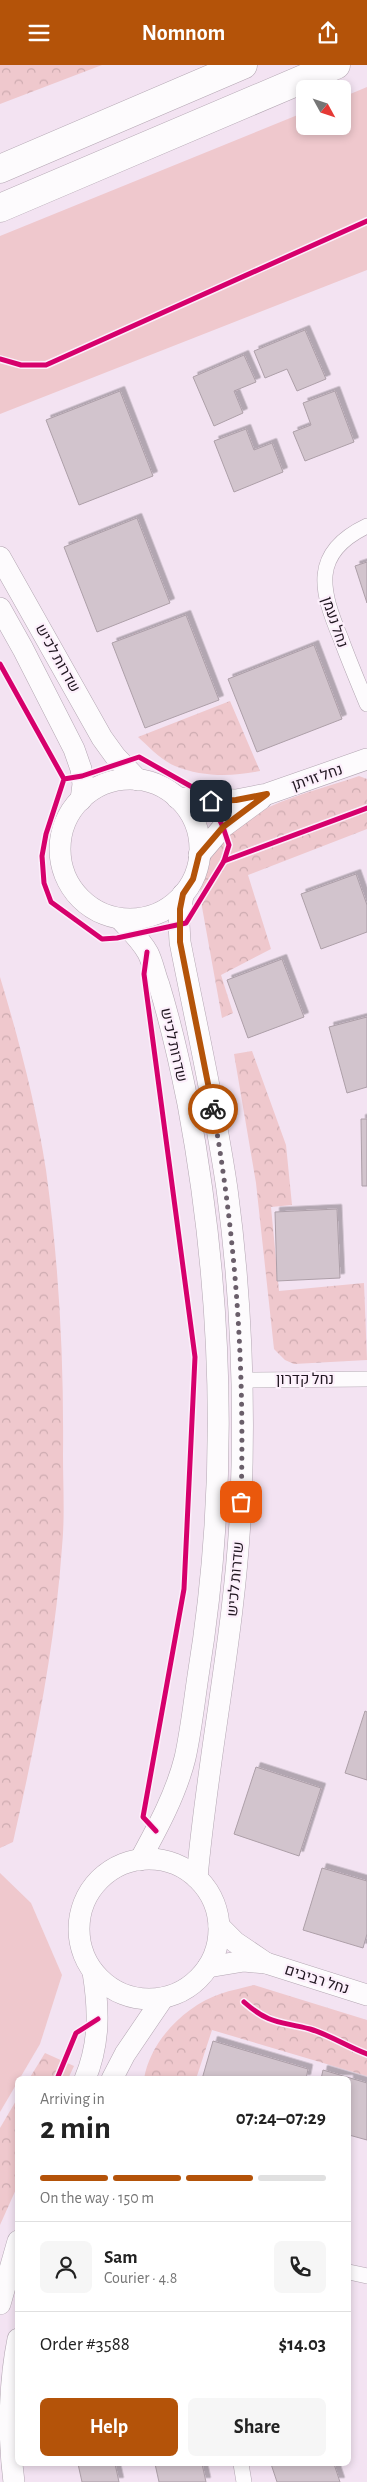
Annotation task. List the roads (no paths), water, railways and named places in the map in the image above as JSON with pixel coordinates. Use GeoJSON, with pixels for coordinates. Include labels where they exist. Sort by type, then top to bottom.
{"type":"FeatureCollection","features":[{"type":"Feature","properties":{"kind":"highway"},"geometry":{"type":"LineString","coordinates":[[0,169],[242,65]]}},
{"type":"Feature","properties":{"kind":"highway"},"geometry":{"type":"LineString","coordinates":[[0,208],[336,65]]}},
{"type":"Feature","properties":{"kind":"street","name":"נחל נעמן"},"geometry":{"type":"LineString","coordinates":[[367,527],[350,536],[335,548],[326,564],[323,585],[329,610],[367,703]]}},
{"type":"Feature","properties":{"kind":"street","name":"שדרות לכיש"},"geometry":{"type":"LineString","coordinates":[[0,557],[102,738],[128,772],[138,780]]}},
{"type":"Feature","properties":{"kind":"street","name":"שדרות לכיש"},"geometry":{"type":"LineString","coordinates":[[0,608],[24,649],[74,749],[81,769],[83,785],[81,800]]}},
{"type":"Feature","properties":{"kind":"street","name":"נחל זויתן"},"geometry":{"type":"LineString","coordinates":[[177,798],[236,800],[267,794],[367,759]]}},
{"type":"Feature","properties":{"kind":"street"},"geometry":{"type":"LineString","coordinates":[[138,780],[163,788],[177,798],[189,812],[196,828],[199,855],[193,879],[183,894],[172,905],[151,916],[120,919],[90,907],[74,892],[64,872],[60,850],[63,828],[81,800],[95,789],[112,782],[138,780]]}},
{"type":"Feature","properties":{"kind":"street","name":"נחל זויתן"},"geometry":{"type":"LineString","coordinates":[[199,855],[223,827],[267,794]]}},
{"type":"Feature","properties":{"kind":"street","name":"שדרות לכיש"},"geometry":{"type":"LineString","coordinates":[[183,894],[179,924],[180,942],[208,1079],[227,1189],[238,1289],[242,1380],[242,1484],[236,1575],[229,1642],[209,1763],[197,1878]]}},
{"type":"Feature","properties":{"kind":"street","name":"שדרות לכיש"},"geometry":{"type":"LineString","coordinates":[[120,919],[141,942],[149,955],[164,1000],[182,1076],[210,1249],[218,1391],[217,1492],[212,1572],[204,1639],[185,1758],[166,1813],[140,1860]]}},
{"type":"Feature","properties":{"kind":"street","name":"נחל קדרון"},"geometry":{"type":"LineString","coordinates":[[242,1380],[367,1379]]}},
{"type":"Feature","properties":{"kind":"street"},"geometry":{"type":"LineString","coordinates":[[140,1860],[166,1861],[182,1868],[197,1878],[212,1899],[219,1926],[218,1943],[208,1967],[185,1989],[163,1998],[147,1999],[129,1996],[109,1987],[93,1971],[85,1957],[80,1941],[80,1919],[85,1903],[93,1888],[107,1874],[122,1865],[140,1860]]}},
{"type":"Feature","properties":{"kind":"street","name":"נחל רביבים"},"geometry":{"type":"LineString","coordinates":[[219,1926],[235,1942],[266,1963]]}},
{"type":"Feature","properties":{"kind":"street","name":"נחל רביבים"},"geometry":{"type":"LineString","coordinates":[[208,1967],[244,1961],[266,1963],[367,1995]]}},
{"type":"Feature","properties":{"kind":"street"},"geometry":{"type":"LineString","coordinates":[[86,2076],[95,2047],[99,2006],[93,1971]]}},
{"type":"Feature","properties":{"kind":"street"},"geometry":{"type":"LineString","coordinates":[[113,2076],[124,2054],[163,1998]]}},
{"type":"Feature","properties":{"kind":"street"},"geometry":{"type":"LineString","coordinates":[[0,2304],[15,2252]]}},
{"type":"Feature","properties":{"kind":"street"},"geometry":{"type":"LineString","coordinates":[[351,2272],[367,2276]]}},
{"type":"Feature","properties":{"kind":"street"},"geometry":{"type":"LineString","coordinates":[[14,2482],[11,2428],[12,2383],[15,2361]]}},
{"type":"Feature","properties":{"kind":"street"},"geometry":{"type":"LineString","coordinates":[[241,2466],[244,2482]]}}]}
